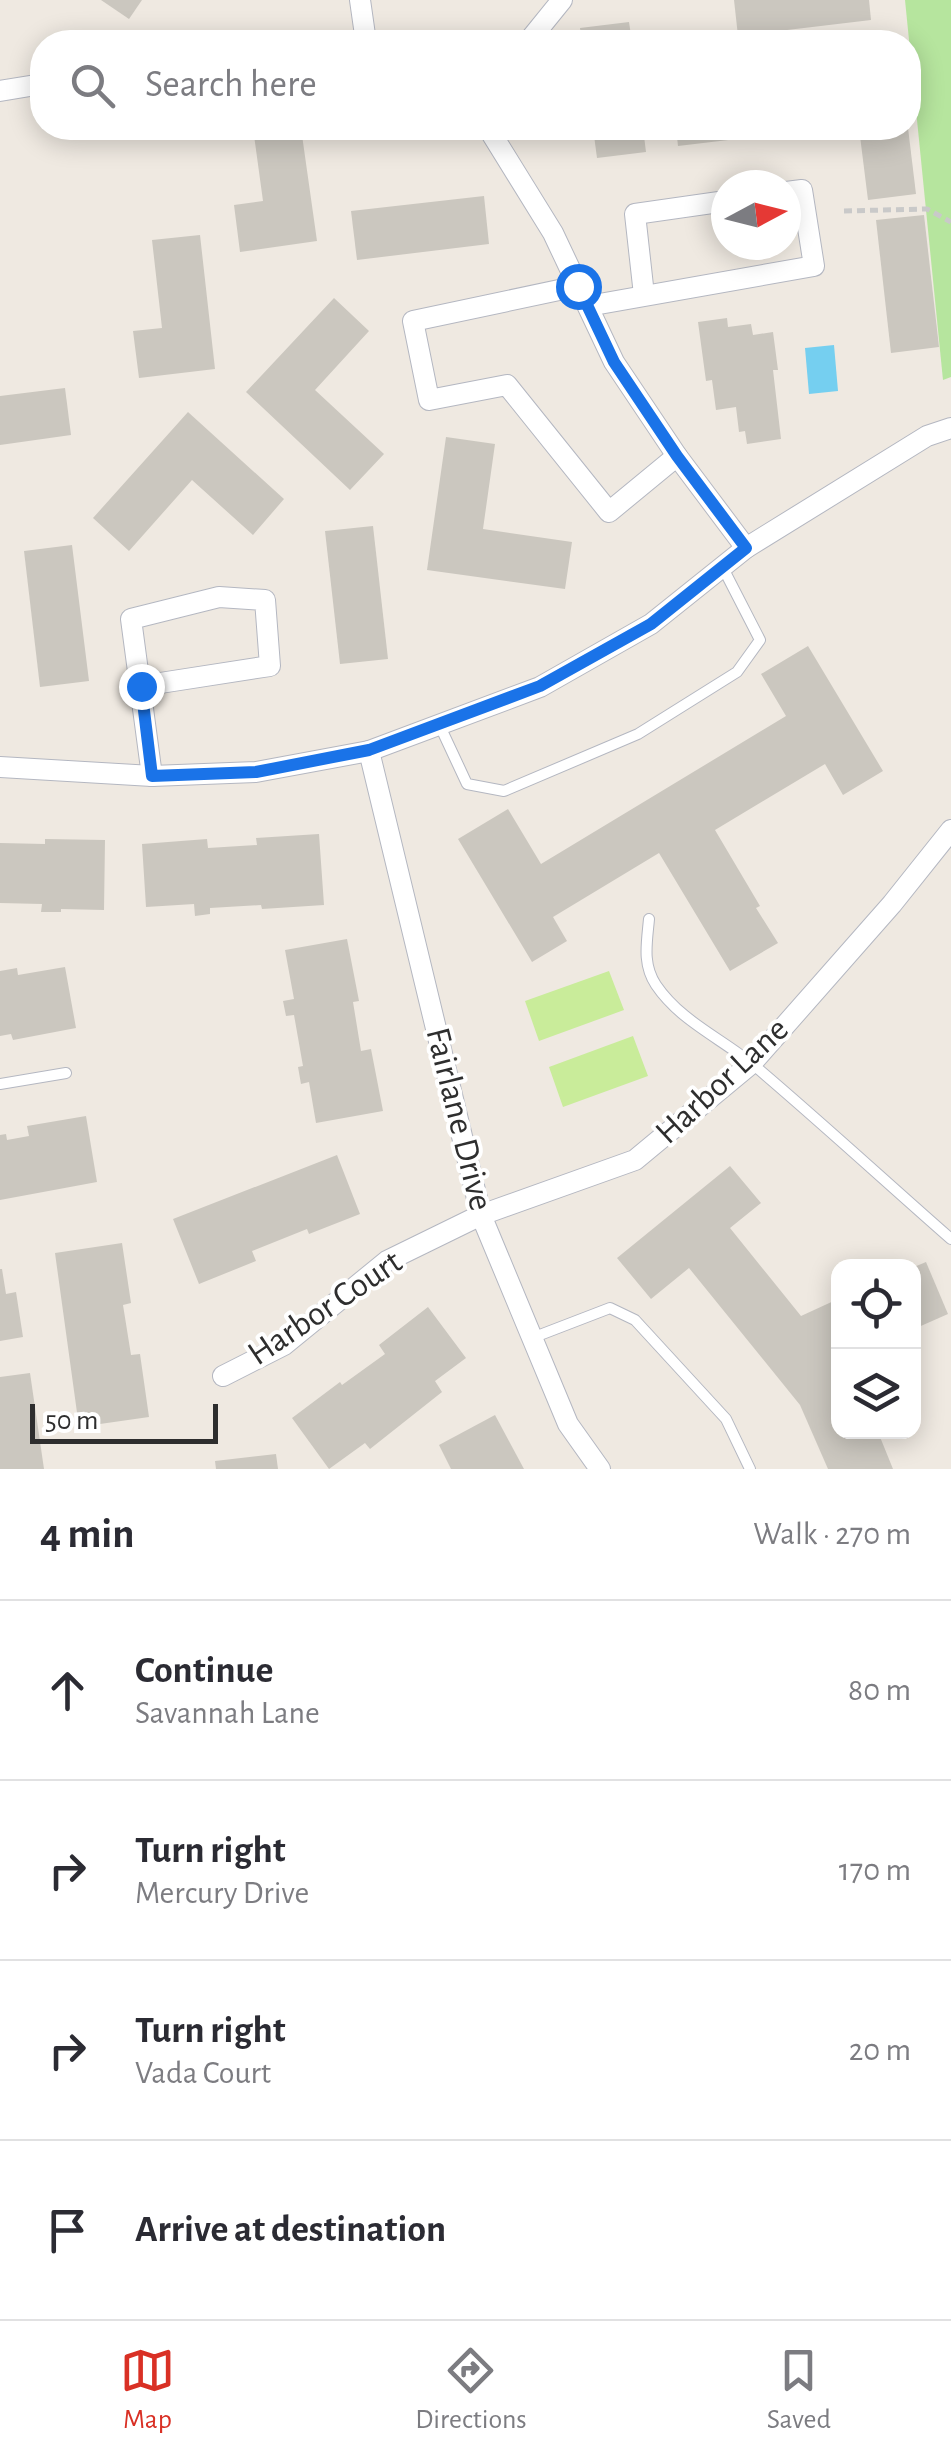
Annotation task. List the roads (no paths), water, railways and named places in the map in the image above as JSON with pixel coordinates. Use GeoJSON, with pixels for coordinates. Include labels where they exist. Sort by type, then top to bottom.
{"type":"FeatureCollection","features":[{"type":"Feature","properties":{"kind":"street"},"geometry":{"type":"LineString","coordinates":[[360,0],[364,30]]}},
{"type":"Feature","properties":{"kind":"street"},"geometry":{"type":"LineString","coordinates":[[538,30],[562,0]]}},
{"type":"Feature","properties":{"kind":"street"},"geometry":{"type":"LineString","coordinates":[[0,91],[30,86]]}},
{"type":"Feature","properties":{"kind":"street"},"geometry":{"type":"LineString","coordinates":[[495,140],[552,234],[614,362],[677,456],[746,548]]}},
{"type":"Feature","properties":{"kind":"street"},"geometry":{"type":"LineString","coordinates":[[588,306],[814,266],[801,190]]}},
{"type":"Feature","properties":{"kind":"street"},"geometry":{"type":"LineString","coordinates":[[644,295],[635,214],[711,203]]}},
{"type":"Feature","properties":{"kind":"street"},"geometry":{"type":"LineString","coordinates":[[578,286],[413,321],[429,400],[507,384],[609,512],[677,456]]}},
{"type":"Feature","properties":{"kind":"street"},"geometry":{"type":"LineString","coordinates":[[0,768],[152,776],[256,772],[369,750],[540,686],[651,624],[746,548],[927,436],[951,428]]}},
{"type":"Feature","properties":{"kind":"street"},"geometry":{"type":"LineString","coordinates":[[141,686],[270,666],[265,600],[219,597],[130,619],[152,776]]}},
{"type":"Feature","properties":{"kind":"street","name":"Fairlane Drive"},"geometry":{"type":"LineString","coordinates":[[369,750],[482,1215],[568,1424],[600,1469]]}},
{"type":"Feature","properties":{"kind":"street","name":"Harbor Lane"},"geometry":{"type":"LineString","coordinates":[[482,1215],[635,1160],[752,1063],[892,904],[951,830]]}},
{"type":"Feature","properties":{"kind":"street","name":"Harbor Court"},"geometry":{"type":"LineString","coordinates":[[223,1376],[284,1344],[387,1261],[482,1215]]}},
{"type":"Feature","properties":{"kind":"lane"},"geometry":{"type":"LineString","coordinates":[[439,724],[467,784],[504,791],[638,734],[737,672],[760,640],[722,567]]}},
{"type":"Feature","properties":{"kind":"lane"},"geometry":{"type":"LineString","coordinates":[[650,919],[645,958],[654,983],[679,1011],[752,1063],[951,1239]]}},
{"type":"Feature","properties":{"kind":"lane"},"geometry":{"type":"LineString","coordinates":[[0,1084],[66,1073]]}},
{"type":"Feature","properties":{"kind":"lane"},"geometry":{"type":"LineString","coordinates":[[532,1338],[610,1308],[635,1320],[726,1420],[750,1469]]}},
{"type":"Feature","properties":{"kind":"water"},"geometry":{"type":"Polygon","coordinates":[[[834,345],[838,391],[809,394],[805,348],[834,345]]]}}]}
